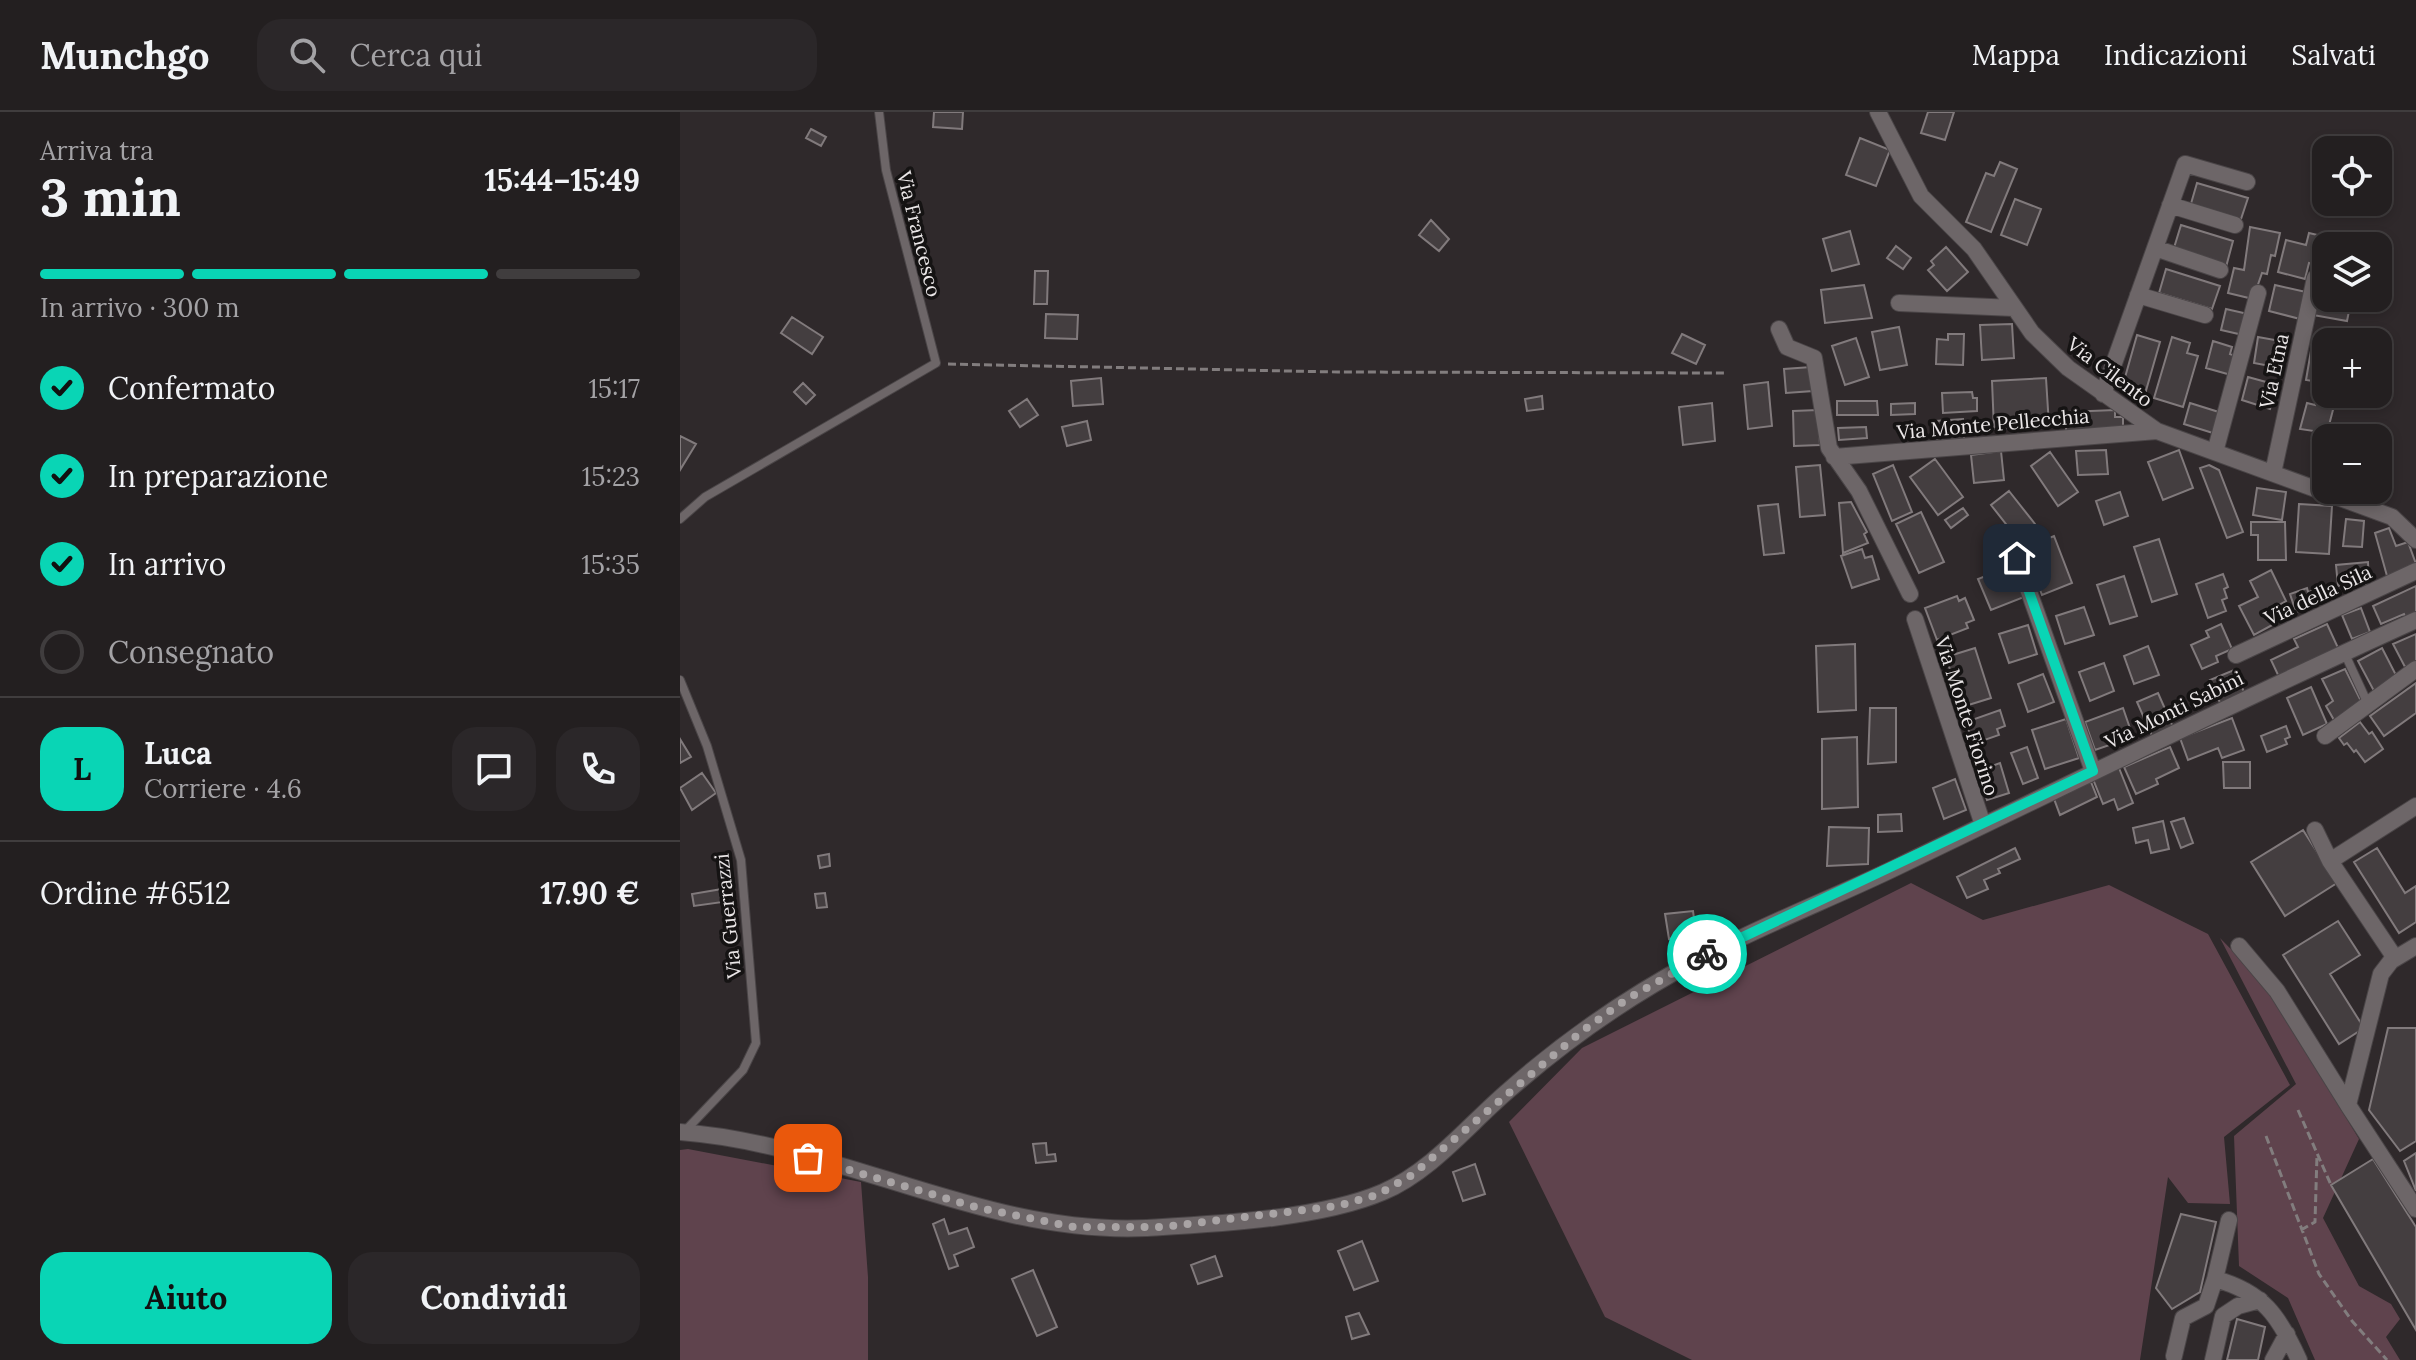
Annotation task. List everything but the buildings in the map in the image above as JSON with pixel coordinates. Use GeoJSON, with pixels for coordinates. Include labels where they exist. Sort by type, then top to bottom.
{"type":"FeatureCollection","features":[{"type":"Feature","properties":{"kind":"street","name":"Via Cilento"},"geometry":{"type":"LineString","coordinates":[[1878,112],[1916,189],[1974,249],[2040,342],[2103,394],[2157,431],[2392,517],[2416,540]]}},
{"type":"Feature","properties":{"kind":"street"},"geometry":{"type":"LineString","coordinates":[[2103,394],[2185,164],[2247,182]]}},
{"type":"Feature","properties":{"kind":"street"},"geometry":{"type":"LineString","coordinates":[[2170,205],[2235,225]]}},
{"type":"Feature","properties":{"kind":"street"},"geometry":{"type":"LineString","coordinates":[[2155,248],[2220,270]]}},
{"type":"Feature","properties":{"kind":"street","name":"Via Etna"},"geometry":{"type":"LineString","coordinates":[[2273,473],[2312,292]]}},
{"type":"Feature","properties":{"kind":"street"},"geometry":{"type":"LineString","coordinates":[[2215,452],[2258,293]]}},
{"type":"Feature","properties":{"kind":"street"},"geometry":{"type":"LineString","coordinates":[[2138,295],[2205,315]]}},
{"type":"Feature","properties":{"kind":"street"},"geometry":{"type":"LineString","coordinates":[[1899,303],[2014,308]]}},
{"type":"Feature","properties":{"kind":"street"},"geometry":{"type":"LineString","coordinates":[[1779,329],[1787,347],[1809,353],[1815,361],[1826,438],[1834,457],[1859,491],[1910,594]]}},
{"type":"Feature","properties":{"kind":"street","name":"Via Monte Pellecchia"},"geometry":{"type":"LineString","coordinates":[[1834,457],[2157,431]]}},
{"type":"Feature","properties":{"kind":"street"},"geometry":{"type":"LineString","coordinates":[[2017,558],[2093,771]]}},
{"type":"Feature","properties":{"kind":"street","name":"Via della Sila"},"geometry":{"type":"LineString","coordinates":[[2236,655],[2416,571]]}},
{"type":"Feature","properties":{"kind":"street","name":"Via Monte Fiorino"},"geometry":{"type":"LineString","coordinates":[[1915,619],[1983,825]]}},
{"type":"Feature","properties":{"kind":"street","name":"Via Monti Sabini"},"geometry":{"type":"LineString","coordinates":[[682,1132],[752,1143],[891,1180],[979,1208],[1074,1227],[1162,1227],[1337,1206],[1377,1195],[1412,1175],[1558,1049],[1664,977],[2416,620]]}},
{"type":"Feature","properties":{"kind":"street"},"geometry":{"type":"LineString","coordinates":[[2325,736],[2416,669]]}},
{"type":"Feature","properties":{"kind":"street"},"geometry":{"type":"LineString","coordinates":[[2330,861],[2416,806]]}},
{"type":"Feature","properties":{"kind":"street"},"geometry":{"type":"LineString","coordinates":[[2315,830],[2330,861],[2395,958]]}},
{"type":"Feature","properties":{"kind":"street"},"geometry":{"type":"LineString","coordinates":[[2239,946],[2277,991],[2416,1209]]}},
{"type":"Feature","properties":{"kind":"street"},"geometry":{"type":"LineString","coordinates":[[2348,1105],[2377,984],[2384,969],[2395,958],[2416,946]]}},
{"type":"Feature","properties":{"kind":"street"},"geometry":{"type":"LineString","coordinates":[[2174,1356],[2183,1318],[2206,1306],[2229,1220]]}},
{"type":"Feature","properties":{"kind":"street"},"geometry":{"type":"LineString","coordinates":[[2215,1279],[2234,1284],[2267,1304],[2287,1334],[2299,1360]]}},
{"type":"Feature","properties":{"kind":"street"},"geometry":{"type":"LineString","coordinates":[[2213,1360],[2223,1316],[2238,1306],[2260,1300]]}},
{"type":"Feature","properties":{"kind":"street"},"geometry":{"type":"LineString","coordinates":[[2273,1360],[2287,1334]]}},
{"type":"Feature","properties":{"kind":"lane","name":"Via Francesco"},"geometry":{"type":"LineString","coordinates":[[879,112],[886,170],[936,363]]}},
{"type":"Feature","properties":{"kind":"lane"},"geometry":{"type":"LineString","coordinates":[[680,519],[705,497],[936,363]]}},
{"type":"Feature","properties":{"kind":"lane"},"geometry":{"type":"LineString","coordinates":[[2344,652],[2368,704]]}},
{"type":"Feature","properties":{"kind":"lane","name":"Via Guerrazzi"},"geometry":{"type":"LineString","coordinates":[[680,680],[707,746],[741,860],[756,1043],[743,1070],[682,1132]]}},
{"type":"Feature","properties":{"kind":"path"},"geometry":{"type":"LineString","coordinates":[[936,363],[1354,372],[1724,373]]}},
{"type":"Feature","properties":{"kind":"path"},"geometry":{"type":"LineString","coordinates":[[2298,1110],[2331,1185]]}},
{"type":"Feature","properties":{"kind":"path"},"geometry":{"type":"LineString","coordinates":[[2266,1136],[2319,1274],[2352,1321],[2387,1360]]}},
{"type":"Feature","properties":{"kind":"path"},"geometry":{"type":"LineString","coordinates":[[2301,1230],[2315,1222],[2317,1155]]}},
{"type":"Feature","properties":{"kind":"shaded area"},"geometry":{"type":"Polygon","coordinates":[[[1911,883],[1983,920],[2109,885],[2208,934],[2290,1085],[2224,1137],[2230,1204],[2188,1203],[2168,1177],[2140,1360],[1692,1360],[1605,1317],[1509,1122],[1582,1048],[1911,883]]]}},
{"type":"Feature","properties":{"kind":"shaded area"},"geometry":{"type":"Polygon","coordinates":[[[2220,938],[2264,983],[2359,1139],[2323,1218],[2359,1286],[2391,1304],[2400,1319],[2386,1337],[2400,1360],[2315,1360],[2288,1298],[2239,1266],[2234,1136],[2296,1084],[2220,938]]]}},
{"type":"Feature","properties":{"kind":"shaded area"},"geometry":{"type":"Polygon","coordinates":[[[680,1150],[861,1182],[868,1277],[868,1360],[680,1360],[680,1150]]]}},
{"type":"Feature","properties":{"kind":"way so far"},"geometry":{"type":"LineString","coordinates":[[808,1158],[979,1208],[1074,1227],[1162,1227],[1301,1213],[1337,1206],[1377,1195],[1412,1175],[1492,1104],[1581,1032],[1627,999],[1707,954]]}},
{"type":"Feature","properties":{"kind":"route"},"geometry":{"type":"LineString","coordinates":[[1707,954],[1893,869],[2093,771],[2017,558]]}}]}
